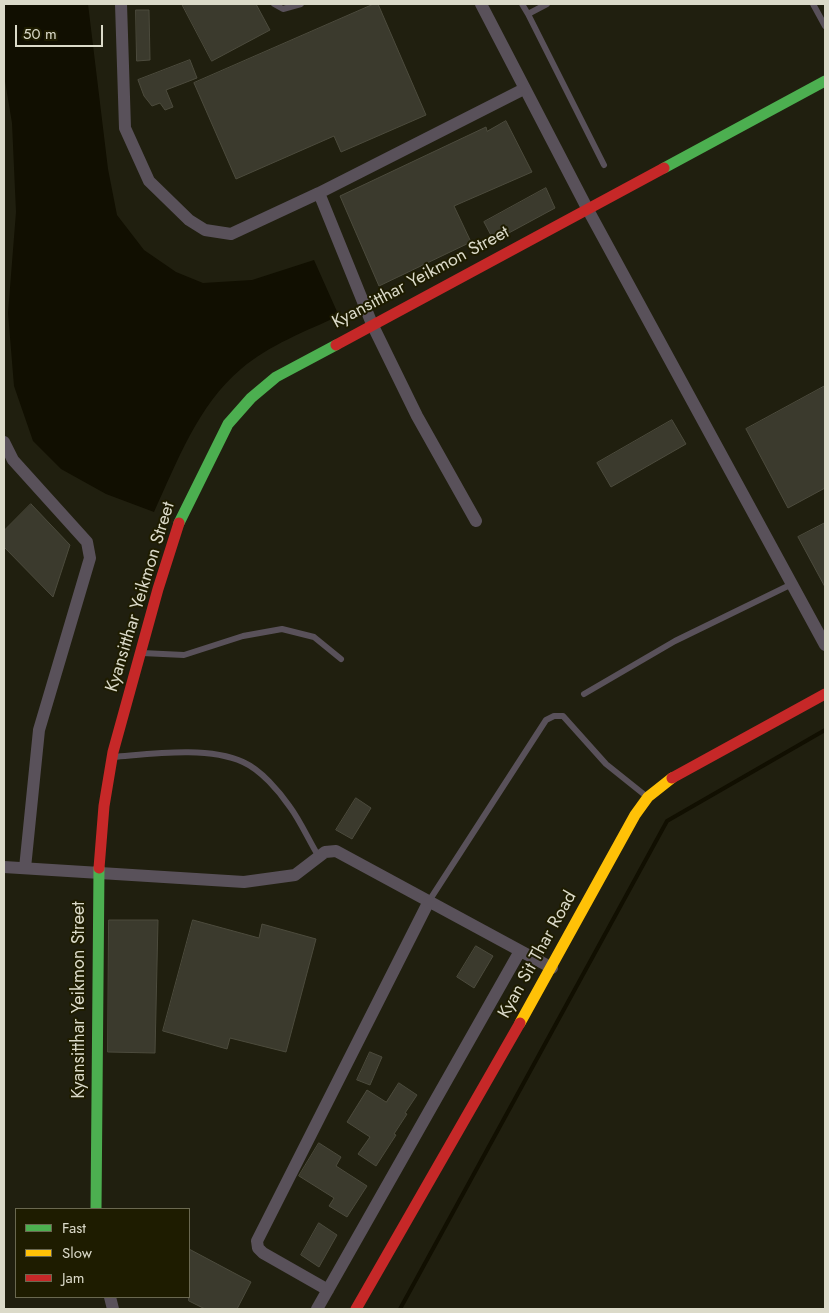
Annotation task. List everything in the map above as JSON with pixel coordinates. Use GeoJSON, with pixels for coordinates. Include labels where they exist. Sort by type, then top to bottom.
{"type":"FeatureCollection","features":[{"type":"Feature","properties":{"kind":"street"},"geometry":{"type":"LineString","coordinates":[[122,4],[125,128],[149,181],[170,204],[189,220],[206,230],[232,234],[319,193],[524,89]]}},
{"type":"Feature","properties":{"kind":"street"},"geometry":{"type":"LineString","coordinates":[[481,4],[587,208],[825,645]]}},
{"type":"Feature","properties":{"kind":"street","name":"Kyansitthar Yeikmon Street"},"geometry":{"type":"LineString","coordinates":[[96,1208],[98,874],[104,806],[112,757],[140,653],[183,512],[228,424],[251,398],[276,377],[825,81]]}},
{"type":"Feature","properties":{"kind":"street"},"geometry":{"type":"LineString","coordinates":[[319,193],[372,324],[417,416],[476,521]]}},
{"type":"Feature","properties":{"kind":"street"},"geometry":{"type":"LineString","coordinates":[[4,442],[13,460],[87,542],[90,558],[39,730],[25,868]]}},
{"type":"Feature","properties":{"kind":"street","name":"Kyan Sit Thar Road"},"geometry":{"type":"LineString","coordinates":[[356,1309],[552,968],[635,815],[648,797],[664,783],[825,694]]}},
{"type":"Feature","properties":{"kind":"street"},"geometry":{"type":"LineString","coordinates":[[4,867],[244,882],[295,875],[325,852],[336,851],[552,968]]}},
{"type":"Feature","properties":{"kind":"street"},"geometry":{"type":"LineString","coordinates":[[328,1290],[263,1253],[258,1248],[258,1241],[429,901]]}},
{"type":"Feature","properties":{"kind":"street"},"geometry":{"type":"LineString","coordinates":[[317,1309],[520,951]]}},
{"type":"Feature","properties":{"kind":"lane"},"geometry":{"type":"LineString","coordinates":[[274,4],[283,9],[301,4]]}},
{"type":"Feature","properties":{"kind":"lane"},"geometry":{"type":"LineString","coordinates":[[522,4],[604,165]]}},
{"type":"Feature","properties":{"kind":"lane"},"geometry":{"type":"LineString","coordinates":[[528,14],[547,4]]}},
{"type":"Feature","properties":{"kind":"lane"},"geometry":{"type":"LineString","coordinates":[[813,4],[825,26]]}},
{"type":"Feature","properties":{"kind":"lane"},"geometry":{"type":"LineString","coordinates":[[584,694],[674,641],[792,584]]}},
{"type":"Feature","properties":{"kind":"lane"},"geometry":{"type":"LineString","coordinates":[[140,653],[184,655],[243,636],[282,629],[314,637],[341,659]]}},
{"type":"Feature","properties":{"kind":"lane"},"geometry":{"type":"LineString","coordinates":[[429,901],[546,720],[554,716],[563,716],[606,764],[648,797]]}},
{"type":"Feature","properties":{"kind":"lane"},"geometry":{"type":"LineString","coordinates":[[112,757],[167,753],[223,756],[244,763],[264,777],[290,807],[319,857]]}},
{"type":"Feature","properties":{"kind":"shaded area"},"geometry":{"type":"Polygon","coordinates":[[[4,4],[88,4],[108,169],[117,215],[144,250],[176,272],[203,283],[252,280],[314,260],[339,316],[288,339],[263,353],[226,383],[190,435],[154,512],[106,494],[61,469],[33,441],[14,386],[8,313],[16,212],[12,123],[4,75],[4,4]]]}},
{"type":"Feature","properties":{"kind":"building"},"geometry":{"type":"Polygon","coordinates":[[[182,4],[256,4],[270,30],[212,61],[182,4]]]}},
{"type":"Feature","properties":{"kind":"building"},"geometry":{"type":"Polygon","coordinates":[[[374,4],[378,4],[426,115],[341,152],[334,136],[236,179],[194,83],[374,4]]]}},
{"type":"Feature","properties":{"kind":"building"},"geometry":{"type":"Polygon","coordinates":[[[136,10],[149,10],[150,60],[137,61],[136,10]]]}},
{"type":"Feature","properties":{"kind":"building"},"geometry":{"type":"Polygon","coordinates":[[[190,60],[197,78],[166,90],[173,107],[165,110],[160,103],[152,106],[144,96],[138,80],[190,60]]]}},
{"type":"Feature","properties":{"kind":"building"},"geometry":{"type":"Polygon","coordinates":[[[506,121],[532,172],[454,206],[471,242],[379,286],[340,196],[486,127],[487,131],[506,121]]]}},
{"type":"Feature","properties":{"kind":"building"},"geometry":{"type":"Polygon","coordinates":[[[546,188],[555,208],[494,241],[484,222],[546,188]]]}},
{"type":"Feature","properties":{"kind":"building"},"geometry":{"type":"Polygon","coordinates":[[[825,386],[825,488],[788,508],[746,429],[825,386]]]}},
{"type":"Feature","properties":{"kind":"building"},"geometry":{"type":"Polygon","coordinates":[[[672,420],[686,444],[611,487],[597,463],[672,420]]]}},
{"type":"Feature","properties":{"kind":"building"},"geometry":{"type":"Polygon","coordinates":[[[31,504],[70,545],[53,597],[4,547],[4,531],[31,504]]]}},
{"type":"Feature","properties":{"kind":"building"},"geometry":{"type":"Polygon","coordinates":[[[825,523],[825,587],[798,537],[825,523]]]}},
{"type":"Feature","properties":{"kind":"building"},"geometry":{"type":"Polygon","coordinates":[[[356,798],[371,808],[352,839],[336,830],[356,798]]]}},
{"type":"Feature","properties":{"kind":"building"},"geometry":{"type":"Polygon","coordinates":[[[109,920],[158,920],[155,1053],[108,1052],[109,920]]]}},
{"type":"Feature","properties":{"kind":"building"},"geometry":{"type":"Polygon","coordinates":[[[193,920],[259,938],[262,924],[316,939],[286,1052],[230,1038],[227,1049],[163,1031],[193,920]]]}},
{"type":"Feature","properties":{"kind":"building"},"geometry":{"type":"Polygon","coordinates":[[[476,946],[493,956],[474,988],[457,977],[476,946]]]}},
{"type":"Feature","properties":{"kind":"building"},"geometry":{"type":"Polygon","coordinates":[[[370,1052],[382,1057],[370,1085],[357,1080],[370,1052]]]}},
{"type":"Feature","properties":{"kind":"building"},"geometry":{"type":"Polygon","coordinates":[[[399,1083],[417,1095],[405,1113],[407,1114],[394,1134],[396,1135],[376,1166],[358,1154],[370,1137],[347,1122],[367,1090],[386,1102],[399,1083]]]}},
{"type":"Feature","properties":{"kind":"building"},"geometry":{"type":"Polygon","coordinates":[[[319,1143],[341,1157],[336,1166],[367,1186],[347,1217],[329,1206],[334,1198],[299,1176],[319,1143]]]}},
{"type":"Feature","properties":{"kind":"building"},"geometry":{"type":"Polygon","coordinates":[[[319,1223],[337,1235],[319,1267],[301,1255],[319,1223]]]}},
{"type":"Feature","properties":{"kind":"building"},"geometry":{"type":"Polygon","coordinates":[[[190,1250],[251,1282],[237,1309],[205,1309],[189,1301],[190,1250]]]}},
{"type":"Feature","properties":{"kind":"waterway"},"geometry":{"type":"LineString","coordinates":[[400,1309],[667,821],[825,730]]}},
{"type":"Feature","properties":{"kind":"traffic: fast"},"geometry":{"type":"LineString","coordinates":[[664,168],[825,81]]}},
{"type":"Feature","properties":{"kind":"traffic: fast"},"geometry":{"type":"LineString","coordinates":[[179,523],[228,424],[251,398],[276,377],[336,345]]}},
{"type":"Feature","properties":{"kind":"traffic: fast"},"geometry":{"type":"LineString","coordinates":[[96,1208],[99,868]]}},
{"type":"Feature","properties":{"kind":"traffic: slow"},"geometry":{"type":"LineString","coordinates":[[520,1023],[635,815],[648,797],[672,778]]}},
{"type":"Feature","properties":{"kind":"traffic: jam"},"geometry":{"type":"LineString","coordinates":[[336,345],[664,168]]}},
{"type":"Feature","properties":{"kind":"traffic: jam"},"geometry":{"type":"LineString","coordinates":[[99,868],[104,806],[113,752],[158,589],[179,523]]}},
{"type":"Feature","properties":{"kind":"traffic: jam"},"geometry":{"type":"LineString","coordinates":[[672,778],[825,694]]}},
{"type":"Feature","properties":{"kind":"traffic: jam"},"geometry":{"type":"LineString","coordinates":[[356,1309],[520,1023]]}}]}
